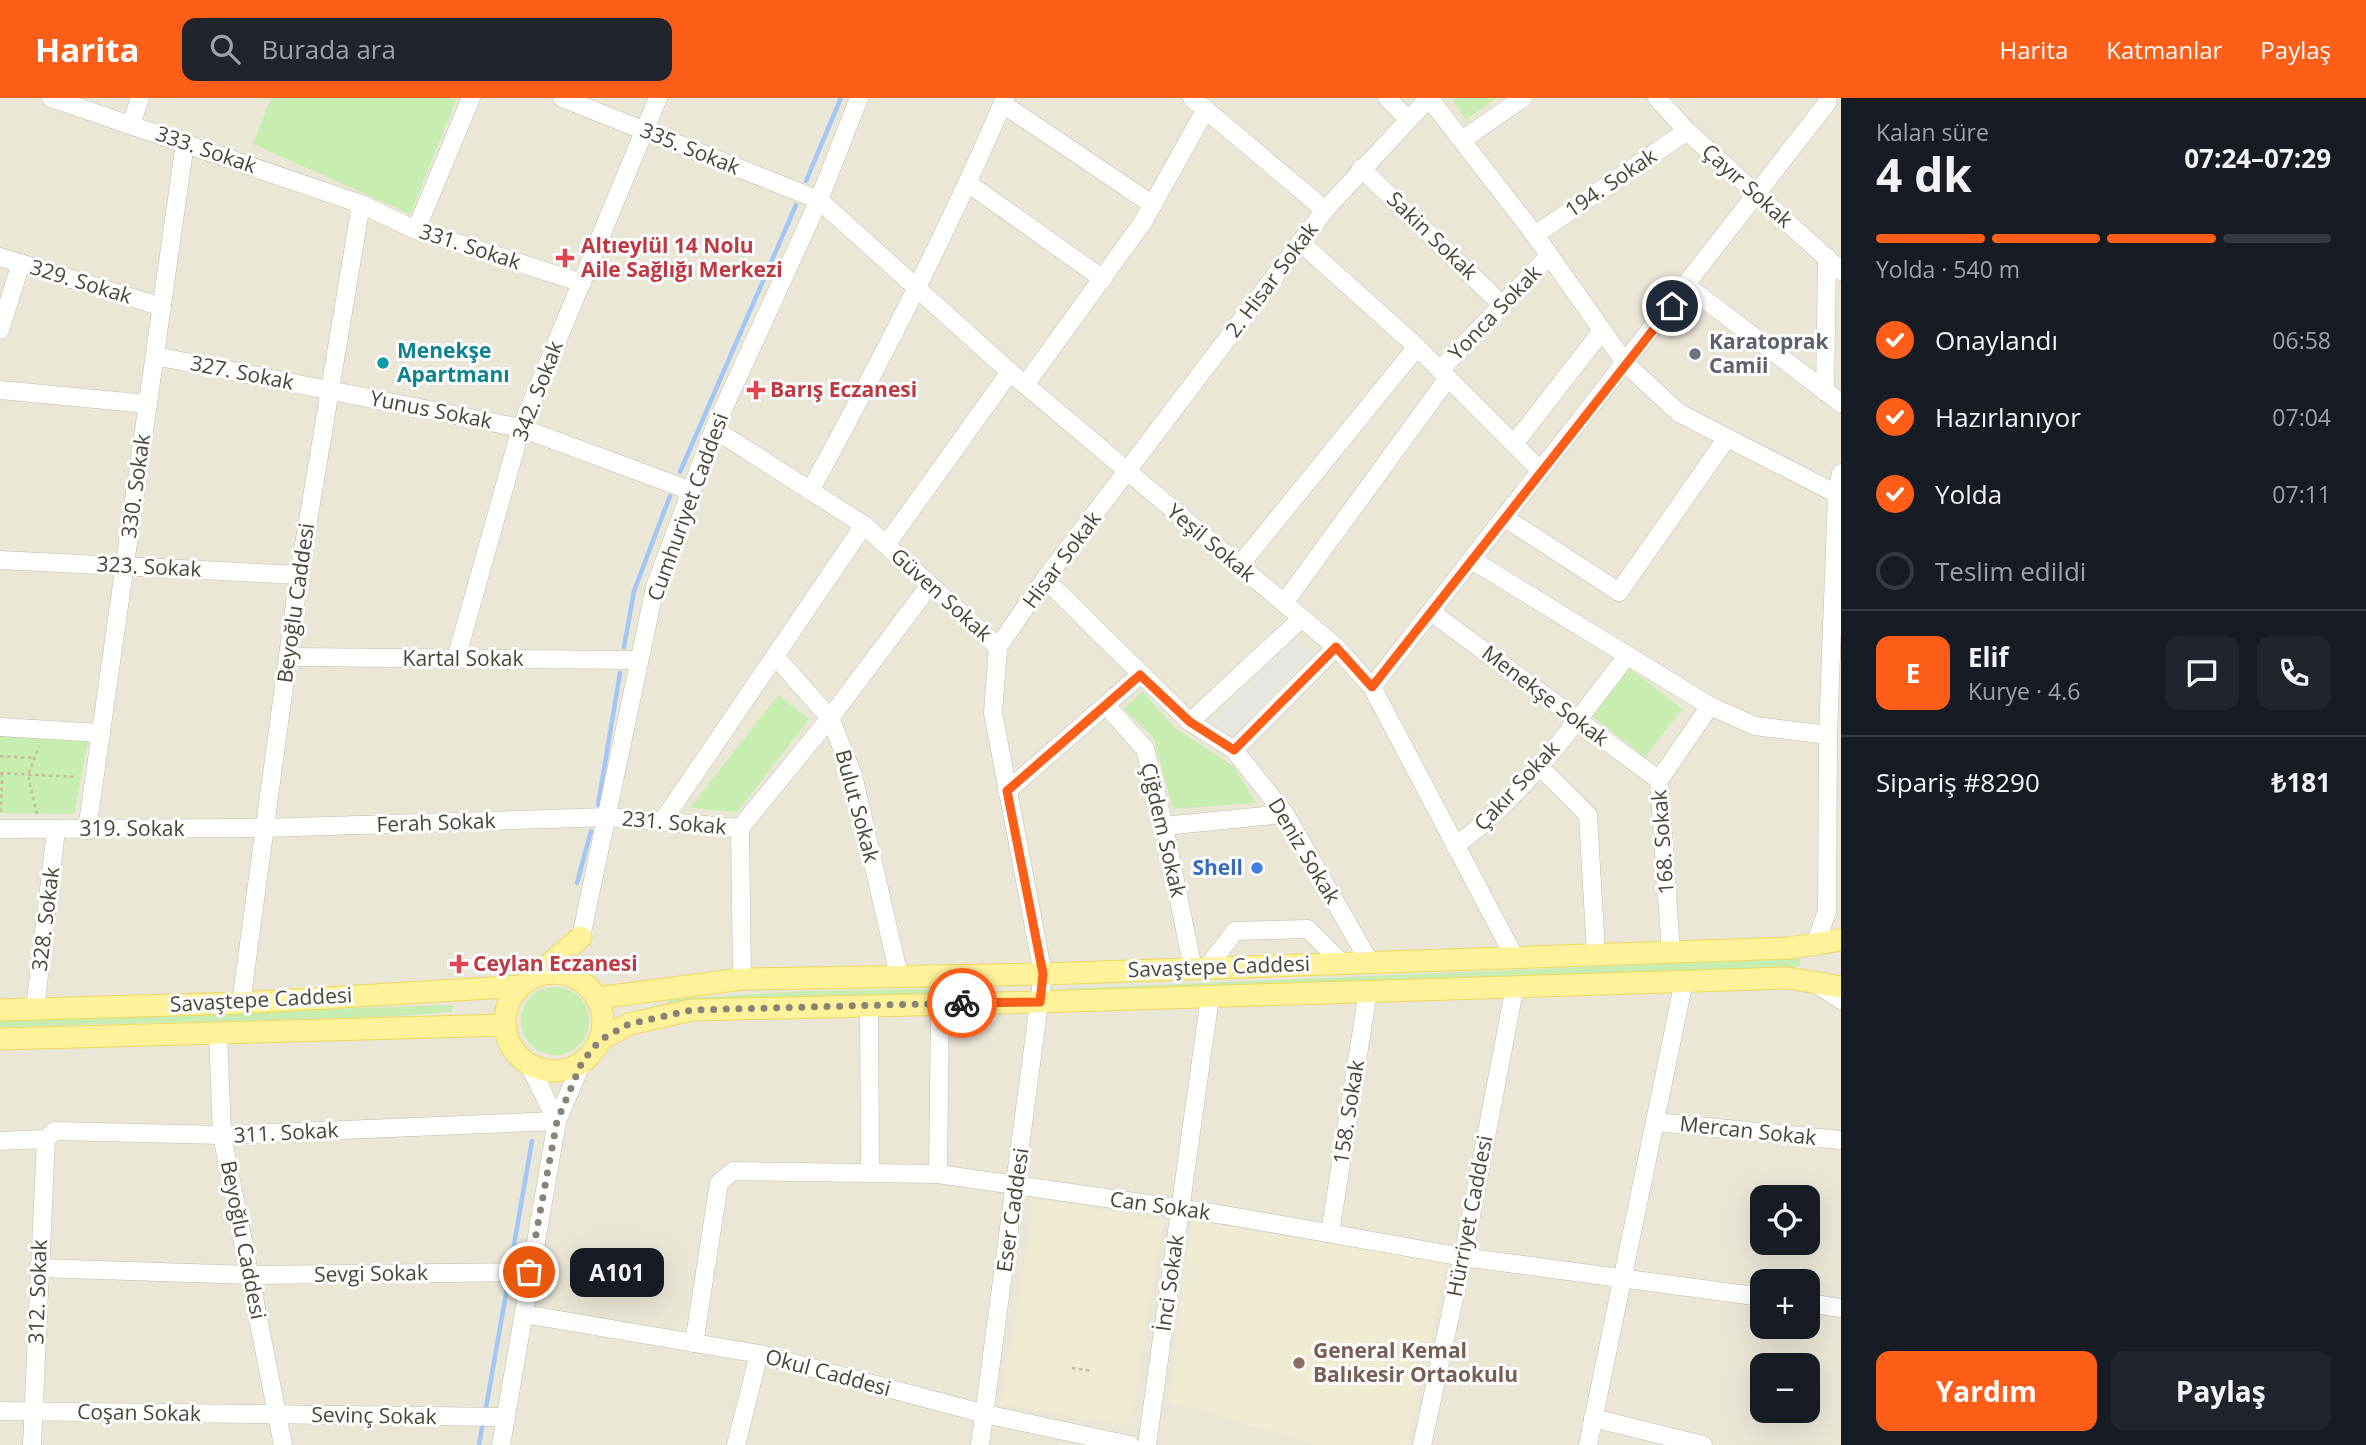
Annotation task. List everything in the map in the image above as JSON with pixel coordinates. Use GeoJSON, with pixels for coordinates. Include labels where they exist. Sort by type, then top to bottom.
{"type":"FeatureCollection","features":[{"type":"Feature","properties":{"kind":"main road"},"geometry":{"type":"LineString","coordinates":[[581,937],[581,966],[602,1011],[600,1040],[582,1062],[555,1071],[528,1063],[509,1040],[505,1025],[509,1004],[527,982],[581,937]]}},
{"type":"Feature","properties":{"kind":"main road","name":"Savaştepe Caddesi"},"geometry":{"type":"LineString","coordinates":[[593,992],[742,979],[1199,969],[1815,946],[1841,940]]}},
{"type":"Feature","properties":{"kind":"main road"},"geometry":{"type":"LineString","coordinates":[[527,982],[562,973],[593,992]]}},
{"type":"Feature","properties":{"kind":"main road","name":"Savaştepe Caddesi"},"geometry":{"type":"LineString","coordinates":[[600,1040],[629,1024],[692,1010],[1040,1002],[1684,981],[1811,980],[1841,987]]}},
{"type":"Feature","properties":{"kind":"main road","name":"Savaştepe Caddesi"},"geometry":{"type":"LineString","coordinates":[[0,1010],[241,1003],[527,982]]}},
{"type":"Feature","properties":{"kind":"main road","name":"Savaştepe Caddesi"},"geometry":{"type":"LineString","coordinates":[[0,1039],[505,1025]]}},
{"type":"Feature","properties":{"kind":"street","name":"333. Sokak"},"geometry":{"type":"LineString","coordinates":[[51,98],[361,204]]}},
{"type":"Feature","properties":{"kind":"street"},"geometry":{"type":"LineString","coordinates":[[131,125],[140,98]]}},
{"type":"Feature","properties":{"kind":"street"},"geometry":{"type":"LineString","coordinates":[[416,230],[471,98]]}},
{"type":"Feature","properties":{"kind":"street","name":"335. Sokak"},"geometry":{"type":"LineString","coordinates":[[562,98],[819,200]]}},
{"type":"Feature","properties":{"kind":"street","name":"342. Sokak"},"geometry":{"type":"LineString","coordinates":[[456,659],[521,428],[658,98]]}},
{"type":"Feature","properties":{"kind":"street","name":"Cumhuriyet Caddesi"},"geometry":{"type":"LineString","coordinates":[[581,937],[655,587],[714,429],[819,200],[859,98]]}},
{"type":"Feature","properties":{"kind":"street"},"geometry":{"type":"LineString","coordinates":[[1387,98],[1406,118]]}},
{"type":"Feature","properties":{"kind":"street"},"geometry":{"type":"LineString","coordinates":[[1429,98],[1535,235],[1626,364],[1679,413],[1838,494]]}},
{"type":"Feature","properties":{"kind":"street","name":"2. Hisar Sokak"},"geometry":{"type":"LineString","coordinates":[[1128,474],[1325,209],[1406,118],[1429,98]]}},
{"type":"Feature","properties":{"kind":"street"},"geometry":{"type":"LineString","coordinates":[[1462,141],[1523,98]]}},
{"type":"Feature","properties":{"kind":"street","name":"Çayır Sokak"},"geometry":{"type":"LineString","coordinates":[[1657,98],[1686,131],[1834,259],[1841,271]]}},
{"type":"Feature","properties":{"kind":"street"},"geometry":{"type":"LineString","coordinates":[[1372,687],[1758,195],[1827,103],[1827,98]]}},
{"type":"Feature","properties":{"kind":"street"},"geometry":{"type":"LineString","coordinates":[[810,491],[867,388],[969,184],[1004,101],[1153,205]]}},
{"type":"Feature","properties":{"kind":"street"},"geometry":{"type":"LineString","coordinates":[[1025,385],[1103,279],[1153,205],[1199,104],[1325,209]]}},
{"type":"Feature","properties":{"kind":"street","name":"194. Sokak"},"geometry":{"type":"LineString","coordinates":[[1535,235],[1686,131]]}},
{"type":"Feature","properties":{"kind":"street","name":"330. Sokak"},"geometry":{"type":"LineString","coordinates":[[87,830],[185,142]]}},
{"type":"Feature","properties":{"kind":"street","name":"Sakin Sokak"},"geometry":{"type":"LineString","coordinates":[[1362,167],[1502,305]]}},
{"type":"Feature","properties":{"kind":"street"},"geometry":{"type":"LineString","coordinates":[[969,184],[1103,279]]}},
{"type":"Feature","properties":{"kind":"street","name":"Yeşil Sokak"},"geometry":{"type":"LineString","coordinates":[[819,200],[1025,385],[1336,647],[1372,687],[1514,956]]}},
{"type":"Feature","properties":{"kind":"street","name":"331. Sokak"},"geometry":{"type":"LineString","coordinates":[[361,204],[416,230],[582,283]]}},
{"type":"Feature","properties":{"kind":"street","name":"Beyoğlu Caddesi"},"geometry":{"type":"LineString","coordinates":[[241,1003],[299,575],[361,204]]}},
{"type":"Feature","properties":{"kind":"street"},"geometry":{"type":"LineString","coordinates":[[1300,242],[1417,346],[1541,471]]}},
{"type":"Feature","properties":{"kind":"street","name":"Yonca Sokak"},"geometry":{"type":"LineString","coordinates":[[1284,603],[1444,374],[1502,305],[1549,256]]}},
{"type":"Feature","properties":{"kind":"street","name":"329. Sokak"},"geometry":{"type":"LineString","coordinates":[[0,257],[162,307]]}},
{"type":"Feature","properties":{"kind":"street"},"geometry":{"type":"LineString","coordinates":[[1825,392],[1834,259]]}},
{"type":"Feature","properties":{"kind":"street"},"geometry":{"type":"LineString","coordinates":[[1,321],[21,263]]}},
{"type":"Feature","properties":{"kind":"street"},"geometry":{"type":"LineString","coordinates":[[1687,286],[1841,403]]}},
{"type":"Feature","properties":{"kind":"street"},"geometry":{"type":"LineString","coordinates":[[1514,444],[1602,331]]}},
{"type":"Feature","properties":{"kind":"street"},"geometry":{"type":"LineString","coordinates":[[1239,566],[1417,346]]}},
{"type":"Feature","properties":{"kind":"street","name":"327. Sokak"},"geometry":{"type":"LineString","coordinates":[[155,356],[329,389]]}},
{"type":"Feature","properties":{"kind":"street"},"geometry":{"type":"LineString","coordinates":[[886,545],[1010,372]]}},
{"type":"Feature","properties":{"kind":"street","name":"Yunus Sokak"},"geometry":{"type":"LineString","coordinates":[[329,389],[521,428],[689,490]]}},
{"type":"Feature","properties":{"kind":"street"},"geometry":{"type":"LineString","coordinates":[[0,390],[148,404]]}},
{"type":"Feature","properties":{"kind":"street","name":"Güven Sokak"},"geometry":{"type":"LineString","coordinates":[[714,429],[864,526],[998,647],[993,713],[1043,974]]}},
{"type":"Feature","properties":{"kind":"street"},"geometry":{"type":"LineString","coordinates":[[1505,518],[1619,592],[1727,438]]}},
{"type":"Feature","properties":{"kind":"street"},"geometry":{"type":"LineString","coordinates":[[1815,946],[1827,911],[1828,735],[1841,473]]}},
{"type":"Feature","properties":{"kind":"street","name":"Hisar Sokak"},"geometry":{"type":"LineString","coordinates":[[998,647],[1045,579],[1128,474]]}},
{"type":"Feature","properties":{"kind":"street"},"geometry":{"type":"LineString","coordinates":[[663,822],[864,526]]}},
{"type":"Feature","properties":{"kind":"street"},"geometry":{"type":"LineString","coordinates":[[1472,560],[1710,706],[1755,726],[1828,735]]}},
{"type":"Feature","properties":{"kind":"street","name":"323. Sokak"},"geometry":{"type":"LineString","coordinates":[[0,561],[299,575]]}},
{"type":"Feature","properties":{"kind":"street","name":"Deniz Sokak"},"geometry":{"type":"LineString","coordinates":[[1045,579],[1190,722],[1234,750],[1285,814],[1369,961]]}},
{"type":"Feature","properties":{"kind":"street"},"geometry":{"type":"LineString","coordinates":[[742,979],[740,828],[830,718],[930,585]]}},
{"type":"Feature","properties":{"kind":"street","name":"Menekşe Sokak"},"geometry":{"type":"LineString","coordinates":[[1431,612],[1658,780]]}},
{"type":"Feature","properties":{"kind":"street"},"geometry":{"type":"LineString","coordinates":[[1190,722],[1302,618]]}},
{"type":"Feature","properties":{"kind":"street"},"geometry":{"type":"LineString","coordinates":[[1234,750],[1336,647]]}},
{"type":"Feature","properties":{"kind":"street","name":"Bulut Sokak"},"geometry":{"type":"LineString","coordinates":[[775,656],[830,718],[853,775],[899,976]]}},
{"type":"Feature","properties":{"kind":"street","name":"Çakır Sokak"},"geometry":{"type":"LineString","coordinates":[[1455,846],[1491,820],[1628,656]]}},
{"type":"Feature","properties":{"kind":"street","name":"Kartal Sokak"},"geometry":{"type":"LineString","coordinates":[[288,657],[639,660]]}},
{"type":"Feature","properties":{"kind":"street"},"geometry":{"type":"LineString","coordinates":[[1007,791],[1140,675]]}},
{"type":"Feature","properties":{"kind":"street","name":"Çiğdem Sokak"},"geometry":{"type":"LineString","coordinates":[[1105,705],[1145,749],[1199,969]]}},
{"type":"Feature","properties":{"kind":"street","name":"168. Sokak"},"geometry":{"type":"LineString","coordinates":[[1671,952],[1658,780],[1710,706]]}},
{"type":"Feature","properties":{"kind":"street"},"geometry":{"type":"LineString","coordinates":[[0,727],[101,733]]}},
{"type":"Feature","properties":{"kind":"street"},"geometry":{"type":"LineString","coordinates":[[1538,765],[1588,814],[1596,954]]}},
{"type":"Feature","properties":{"kind":"street"},"geometry":{"type":"LineString","coordinates":[[1164,826],[1285,814]]}},
{"type":"Feature","properties":{"kind":"street","name":"231. Sokak"},"geometry":{"type":"LineString","coordinates":[[608,817],[740,828]]}},
{"type":"Feature","properties":{"kind":"street","name":"Ferah Sokak"},"geometry":{"type":"LineString","coordinates":[[264,828],[608,817]]}},
{"type":"Feature","properties":{"kind":"street","name":"319. Sokak"},"geometry":{"type":"LineString","coordinates":[[1,821],[56,830],[264,828]]}},
{"type":"Feature","properties":{"kind":"street","name":"328. Sokak"},"geometry":{"type":"LineString","coordinates":[[35,1009],[56,830]]}},
{"type":"Feature","properties":{"kind":"street"},"geometry":{"type":"LineString","coordinates":[[1199,969],[1235,931],[1308,929],[1341,962]]}},
{"type":"Feature","properties":{"kind":"street","name":"Eser Caddesi"},"geometry":{"type":"LineString","coordinates":[[980,1445],[1043,974]]}},
{"type":"Feature","properties":{"kind":"street"},"geometry":{"type":"LineString","coordinates":[[1811,980],[1841,1000]]}},
{"type":"Feature","properties":{"kind":"street"},"geometry":{"type":"LineString","coordinates":[[1588,1445],[1684,981]]}},
{"type":"Feature","properties":{"kind":"street","name":"Hürriyet Caddesi"},"geometry":{"type":"LineString","coordinates":[[1422,1445],[1463,1257],[1515,986]]}},
{"type":"Feature","properties":{"kind":"street","name":"158. Sokak"},"geometry":{"type":"LineString","coordinates":[[1330,1233],[1368,991]]}},
{"type":"Feature","properties":{"kind":"street","name":"İnci Sokak"},"geometry":{"type":"LineString","coordinates":[[1147,1445],[1210,997]]}},
{"type":"Feature","properties":{"kind":"street"},"geometry":{"type":"LineString","coordinates":[[938,1174],[940,1004]]}},
{"type":"Feature","properties":{"kind":"street"},"geometry":{"type":"LineString","coordinates":[[869,1006],[870,1171]]}},
{"type":"Feature","properties":{"kind":"street","name":"Beyoğlu Caddesi"},"geometry":{"type":"LineString","coordinates":[[218,1033],[222,1135],[283,1445]]}},
{"type":"Feature","properties":{"kind":"street"},"geometry":{"type":"LineString","coordinates":[[501,1445],[557,1121],[582,1062]]}},
{"type":"Feature","properties":{"kind":"street"},"geometry":{"type":"LineString","coordinates":[[528,1063],[557,1121]]}},
{"type":"Feature","properties":{"kind":"street","name":"311. Sokak"},"geometry":{"type":"LineString","coordinates":[[0,1141],[46,1139],[55,1131],[222,1135],[557,1121]]}},
{"type":"Feature","properties":{"kind":"street","name":"Mercan Sokak"},"geometry":{"type":"LineString","coordinates":[[1655,1122],[1841,1140]]}},
{"type":"Feature","properties":{"kind":"street","name":"312. Sokak"},"geometry":{"type":"LineString","coordinates":[[32,1445],[46,1139]]}},
{"type":"Feature","properties":{"kind":"street","name":"Can Sokak"},"geometry":{"type":"LineString","coordinates":[[694,1343],[719,1183],[733,1171],[938,1174],[1181,1209],[1463,1257],[1750,1295]]}},
{"type":"Feature","properties":{"kind":"street","name":"Sevgi Sokak"},"geometry":{"type":"LineString","coordinates":[[38,1268],[251,1275],[529,1272]]}},
{"type":"Feature","properties":{"kind":"street"},"geometry":{"type":"LineString","coordinates":[[1820,1305],[1841,1308]]}},
{"type":"Feature","properties":{"kind":"street","name":"Okul Caddesi"},"geometry":{"type":"LineString","coordinates":[[524,1314],[760,1354],[985,1414],[1130,1445]]}},
{"type":"Feature","properties":{"kind":"street"},"geometry":{"type":"LineString","coordinates":[[736,1445],[760,1354]]}},
{"type":"Feature","properties":{"kind":"street","name":"Coşan Sokak"},"geometry":{"type":"LineString","coordinates":[[0,1411],[278,1415]]}},
{"type":"Feature","properties":{"kind":"street","name":"Sevinç Sokak"},"geometry":{"type":"LineString","coordinates":[[278,1415],[506,1417]]}},
{"type":"Feature","properties":{"kind":"street"},"geometry":{"type":"LineString","coordinates":[[1593,1418],[1703,1445]]}},
{"type":"Feature","properties":{"kind":"path"},"geometry":{"type":"LineString","coordinates":[[37,814],[28,775],[41,741]]}},
{"type":"Feature","properties":{"kind":"path"},"geometry":{"type":"LineString","coordinates":[[0,756],[34,758]]}},
{"type":"Feature","properties":{"kind":"path"},"geometry":{"type":"LineString","coordinates":[[1,821],[1,774],[95,777]]}},
{"type":"Feature","properties":{"kind":"path"},"geometry":{"type":"LineString","coordinates":[[1072,1368],[1092,1371]]}},
{"type":"Feature","properties":{"kind":"shaded area"},"geometry":{"type":"Polygon","coordinates":[[[0,98],[1841,98],[1841,1445],[0,1445],[0,98]]]}},
{"type":"Feature","properties":{"kind":"shaded area"},"geometry":{"type":"Polygon","coordinates":[[[1294,638],[1311,653],[1234,737],[1211,722],[1294,638]]]}},
{"type":"Feature","properties":{"kind":"shaded area"},"geometry":{"type":"Polygon","coordinates":[[[1035,1199],[1163,1220],[1129,1426],[1001,1405],[1035,1199]]]}},
{"type":"Feature","properties":{"kind":"shaded area","name":"General Kemal Balıkesir Ortaokulu"},"geometry":{"type":"Polygon","coordinates":[[[1191,1221],[1446,1263],[1407,1445],[1316,1445],[1169,1402],[1191,1221]]]}},
{"type":"Feature","properties":{"kind":"green space"},"geometry":{"type":"Polygon","coordinates":[[[271,98],[457,98],[410,214],[253,144],[271,98]]]}},
{"type":"Feature","properties":{"kind":"green space"},"geometry":{"type":"Polygon","coordinates":[[[1457,98],[1496,98],[1466,120],[1453,101],[1457,98]]]}},
{"type":"Feature","properties":{"kind":"green space"},"geometry":{"type":"Polygon","coordinates":[[[1629,668],[1682,709],[1645,757],[1592,716],[1629,668]]]}},
{"type":"Feature","properties":{"kind":"green space"},"geometry":{"type":"Polygon","coordinates":[[[1142,691],[1175,728],[1233,766],[1256,803],[1173,809],[1153,737],[1124,709],[1142,691]]]}},
{"type":"Feature","properties":{"kind":"green space"},"geometry":{"type":"Polygon","coordinates":[[[778,695],[809,719],[737,812],[690,808],[778,695]]]}},
{"type":"Feature","properties":{"kind":"green space"},"geometry":{"type":"Polygon","coordinates":[[[0,732],[89,736],[74,814],[0,813],[0,732]]]}},
{"type":"Feature","properties":{"kind":"green space"},"geometry":{"type":"Polygon","coordinates":[[[1800,958],[1800,967],[1061,990],[1061,989],[1800,958]]]}},
{"type":"Feature","properties":{"kind":"green space"},"geometry":{"type":"Polygon","coordinates":[[[555,987],[568,990],[579,997],[586,1008],[589,1021],[586,1034],[579,1045],[568,1052],[555,1055],[542,1052],[531,1045],[524,1034],[521,1021],[524,1008],[531,997],[542,990],[555,987]]]}},
{"type":"Feature","properties":{"kind":"green space"},"geometry":{"type":"Polygon","coordinates":[[[941,989],[1004,992],[668,1004],[669,999],[812,991],[941,989]]]}},
{"type":"Feature","properties":{"kind":"green space"},"geometry":{"type":"Polygon","coordinates":[[[453,1005],[452,1012],[380,1017],[0,1027],[0,1020],[453,1005]]]}},
{"type":"Feature","properties":{"kind":"waterway"},"geometry":{"type":"LineString","coordinates":[[806,181],[841,98]]}},
{"type":"Feature","properties":{"kind":"waterway"},"geometry":{"type":"LineString","coordinates":[[680,472],[796,205]]}},
{"type":"Feature","properties":{"kind":"waterway"},"geometry":{"type":"LineString","coordinates":[[624,647],[634,591],[670,496]]}},
{"type":"Feature","properties":{"kind":"waterway"},"geometry":{"type":"LineString","coordinates":[[598,805],[620,673]]}},
{"type":"Feature","properties":{"kind":"waterway"},"geometry":{"type":"LineString","coordinates":[[577,883],[591,831]]}},
{"type":"Feature","properties":{"kind":"waterway"},"geometry":{"type":"LineString","coordinates":[[510,1268],[532,1141]]}},
{"type":"Feature","properties":{"kind":"waterway"},"geometry":{"type":"LineString","coordinates":[[485,1413],[509,1277]]}},
{"type":"Feature","properties":{"kind":"waterway"},"geometry":{"type":"LineString","coordinates":[[479,1445],[483,1422]]}},
{"type":"Feature","properties":{"kind":"way so far"},"geometry":{"type":"LineString","coordinates":[[529,1272],[557,1121],[582,1062],[593,1052],[600,1040],[629,1024],[692,1010],[962,1003]]}},
{"type":"Feature","properties":{"kind":"place","name":"Altıeylül 14 Nolu Aile Sağlığı Merkezi"},"geometry":{"type":"Point","coordinates":[565,258]}},
{"type":"Feature","properties":{"kind":"place","name":"Karatoprak Camii"},"geometry":{"type":"Point","coordinates":[1695,354]}},
{"type":"Feature","properties":{"kind":"place","name":"Menekşe Apartmanı"},"geometry":{"type":"Point","coordinates":[383,363]}},
{"type":"Feature","properties":{"kind":"place","name":"Barış Eczanesi"},"geometry":{"type":"Point","coordinates":[756,390]}},
{"type":"Feature","properties":{"kind":"place","name":"Shell"},"geometry":{"type":"Point","coordinates":[1257,868]}},
{"type":"Feature","properties":{"kind":"place","name":"Ceylan Eczanesi"},"geometry":{"type":"Point","coordinates":[459,964]}},
{"type":"Feature","properties":{"kind":"place","name":"A101"},"geometry":{"type":"Point","coordinates":[529,1272]}},
{"type":"Feature","properties":{"kind":"place","name":"General Kemal Balıkesir Ortaokulu"},"geometry":{"type":"Point","coordinates":[1299,1363]}},
{"type":"Feature","properties":{"kind":"route"},"geometry":{"type":"LineString","coordinates":[[962,1003],[1040,1002],[1043,974],[1007,791],[1140,675],[1190,722],[1234,750],[1336,647],[1372,687],[1672,306]]}}]}
